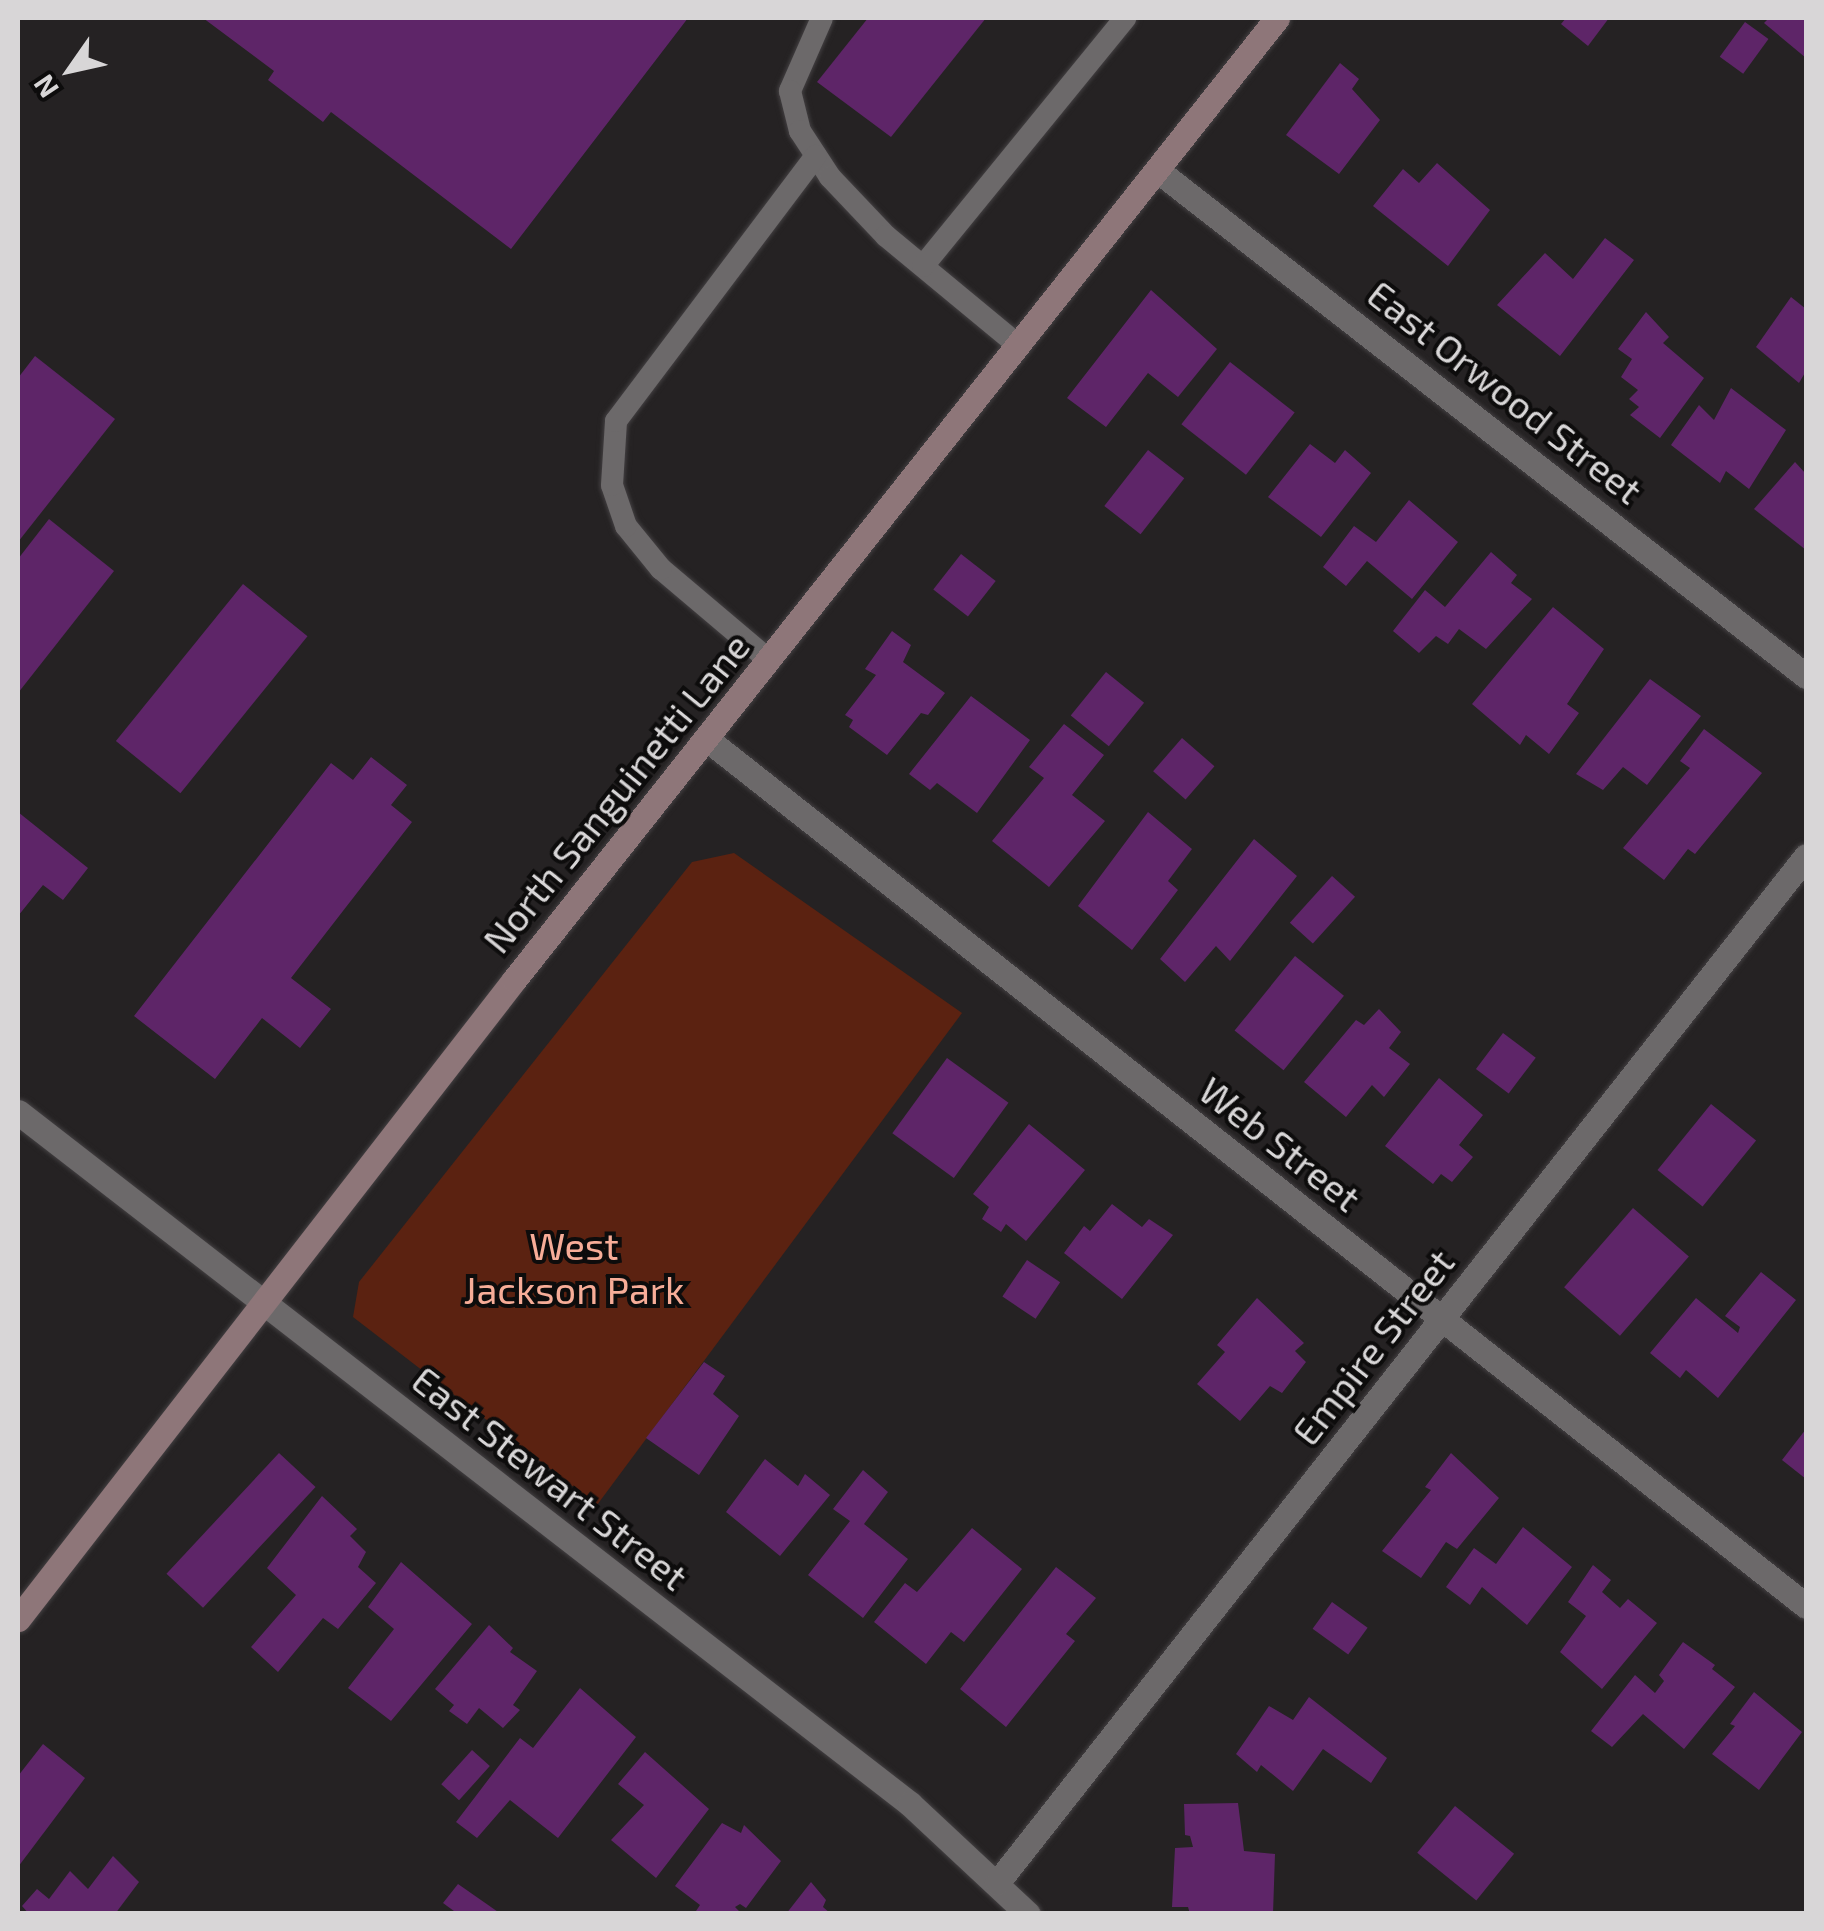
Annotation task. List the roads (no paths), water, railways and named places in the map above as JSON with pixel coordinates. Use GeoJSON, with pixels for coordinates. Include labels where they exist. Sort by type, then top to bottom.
{"type":"FeatureCollection","features":[{"type":"Feature","properties":{"kind":"street","name":"North Sanguinetti Lane"},"geometry":{"type":"LineString","coordinates":[[18,1619],[514,980],[1277,18]]}},
{"type":"Feature","properties":{"kind":"street","name":"East Orwood Street"},"geometry":{"type":"LineString","coordinates":[[1157,170],[1806,676]]}},
{"type":"Feature","properties":{"kind":"street","name":"Web Street"},"geometry":{"type":"LineString","coordinates":[[708,740],[1806,1606]]}},
{"type":"Feature","properties":{"kind":"street","name":"Empire Street"},"geometry":{"type":"LineString","coordinates":[[997,1884],[1806,856]]}},
{"type":"Feature","properties":{"kind":"street","name":"East Stewart Street"},"geometry":{"type":"LineString","coordinates":[[18,1112],[910,1804],[1028,1914]]}},
{"type":"Feature","properties":{"kind":"lane"},"geometry":{"type":"LineString","coordinates":[[822,18],[790,91],[800,132],[830,178],[875,224],[1019,346]]}},
{"type":"Feature","properties":{"kind":"lane"},"geometry":{"type":"LineString","coordinates":[[923,266],[1125,18]]}},
{"type":"Feature","properties":{"kind":"lane"},"geometry":{"type":"LineString","coordinates":[[770,660],[662,569],[626,526],[612,485],[616,420],[816,156]]}},
{"type":"Feature","properties":{"kind":"park label","name":"West Jackson Park"},"geometry":{"type":"Point","coordinates":[574,1268]}}]}
